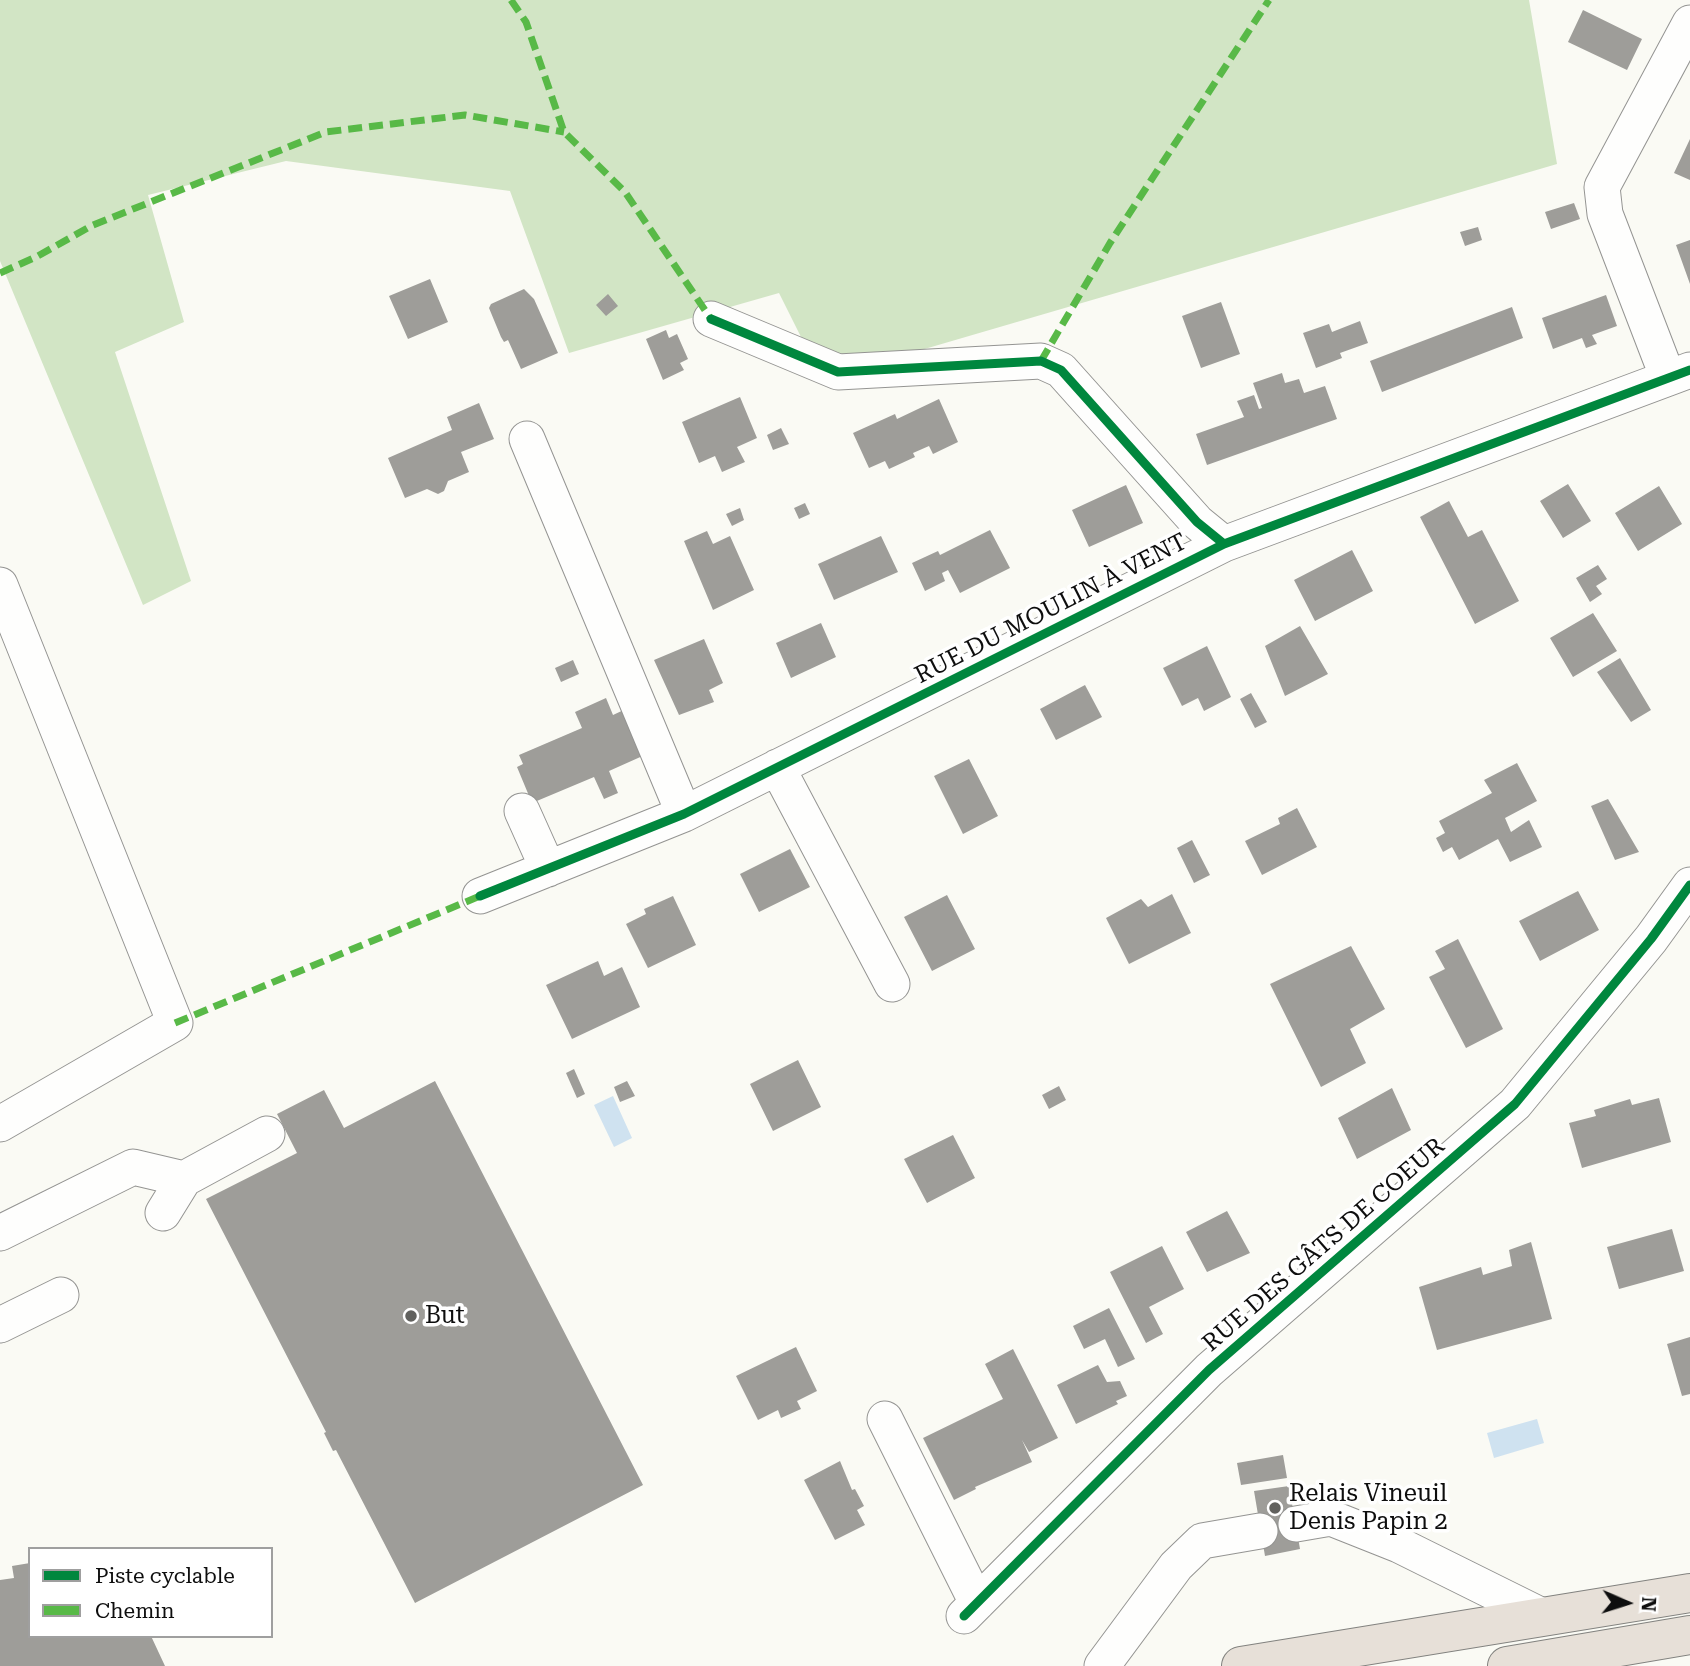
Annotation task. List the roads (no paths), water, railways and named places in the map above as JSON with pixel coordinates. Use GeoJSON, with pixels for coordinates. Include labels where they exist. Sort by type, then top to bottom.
{"type":"FeatureCollection","features":[{"type":"Feature","properties":{"kind":"highway"},"geometry":{"type":"LineString","coordinates":[[1241,1666],[1690,1592]]}},
{"type":"Feature","properties":{"kind":"highway"},"geometry":{"type":"LineString","coordinates":[[1509,1666],[1690,1636]]}},
{"type":"Feature","properties":{"kind":"street"},"geometry":{"type":"LineString","coordinates":[[1679,374],[1605,214],[1602,187],[1690,23]]}},
{"type":"Feature","properties":{"kind":"street"},"geometry":{"type":"LineString","coordinates":[[711,319],[838,372],[1041,361],[1061,370],[1197,522],[1224,544]]}},
{"type":"Feature","properties":{"kind":"street","name":"RUE DU MOULIN À VENT"},"geometry":{"type":"LineString","coordinates":[[480,897],[684,814],[1224,544],[1679,374]]}},
{"type":"Feature","properties":{"kind":"street"},"geometry":{"type":"LineString","coordinates":[[527,439],[684,814]]}},
{"type":"Feature","properties":{"kind":"street"},"geometry":{"type":"LineString","coordinates":[[0,585],[14,657],[174,1023],[0,1125]]}},
{"type":"Feature","properties":{"kind":"street"},"geometry":{"type":"LineString","coordinates":[[777,767],[892,984]]}},
{"type":"Feature","properties":{"kind":"street"},"geometry":{"type":"LineString","coordinates":[[522,811],[548,869]]}},
{"type":"Feature","properties":{"kind":"street","name":"RUE DES GÂTS DE COEUR"},"geometry":{"type":"LineString","coordinates":[[885,1419],[970,1610],[1209,1370],[1515,1104],[1651,939],[1690,885]]}},
{"type":"Feature","properties":{"kind":"street"},"geometry":{"type":"LineString","coordinates":[[163,1213],[184,1179],[267,1134]]}},
{"type":"Feature","properties":{"kind":"street"},"geometry":{"type":"LineString","coordinates":[[0,1233],[133,1167],[184,1179]]}},
{"type":"Feature","properties":{"kind":"street"},"geometry":{"type":"LineString","coordinates":[[0,1325],[61,1295]]}},
{"type":"Feature","properties":{"kind":"street"},"geometry":{"type":"LineString","coordinates":[[1296,1524],[1331,1518],[1399,1545],[1544,1617]]}},
{"type":"Feature","properties":{"kind":"street"},"geometry":{"type":"LineString","coordinates":[[1102,1666],[1176,1566],[1202,1541],[1260,1531]]}},
{"type":"Feature","properties":{"kind":"water"},"geometry":{"type":"Polygon","coordinates":[[[613,1096],[632,1138],[614,1147],[594,1105],[613,1096]]]}},
{"type":"Feature","properties":{"kind":"water"},"geometry":{"type":"Polygon","coordinates":[[[1537,1419],[1544,1443],[1494,1458],[1487,1433],[1537,1419]]]}},
{"type":"Feature","properties":{"kind":"place","name":"But"},"geometry":{"type":"Point","coordinates":[411,1316]}},
{"type":"Feature","properties":{"kind":"place","name":"Relais Vineuil Denis Papin 2"},"geometry":{"type":"Point","coordinates":[1275,1508]}}]}
